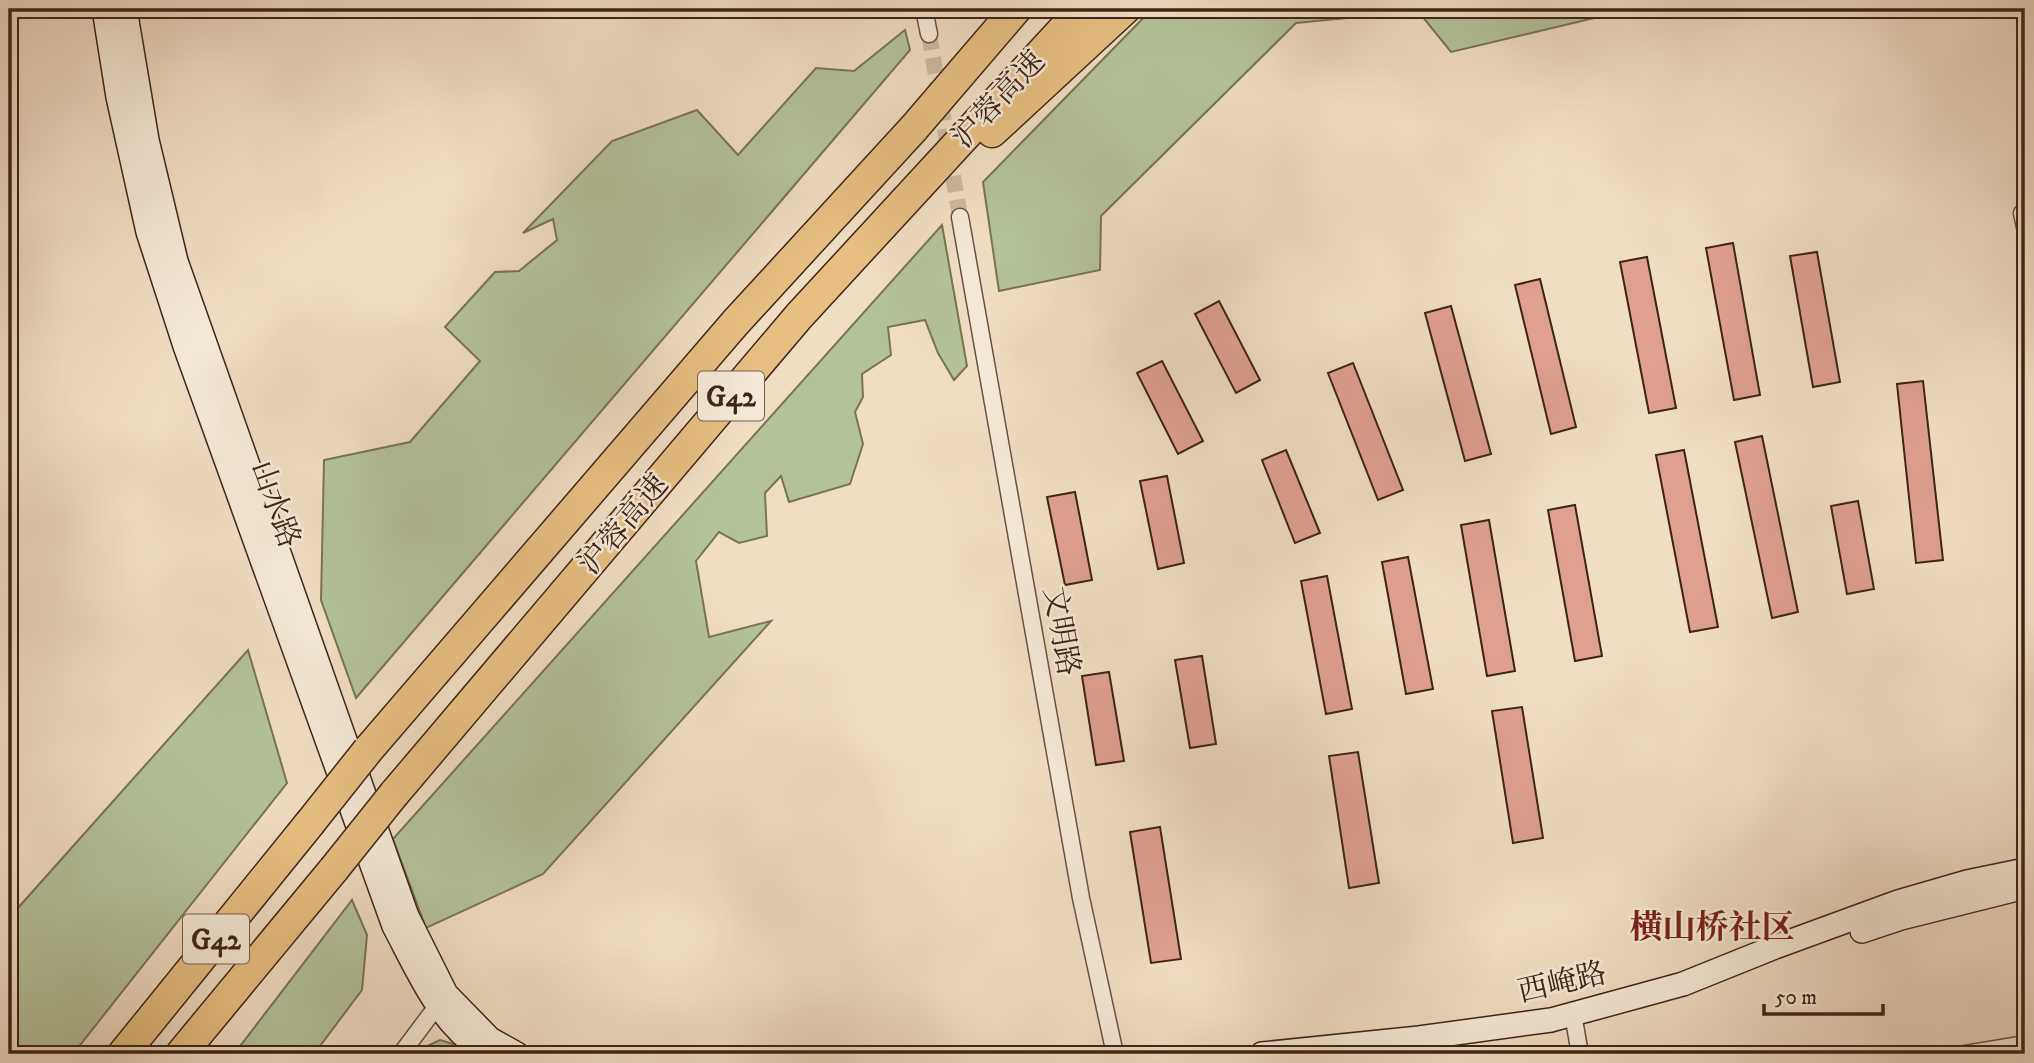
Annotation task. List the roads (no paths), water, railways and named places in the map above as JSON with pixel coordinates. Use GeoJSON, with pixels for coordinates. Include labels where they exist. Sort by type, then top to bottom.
{"type":"FeatureCollection","features":[{"type":"Feature","properties":{"kind":"highway","name":"沪蓉高速"},"geometry":{"type":"LineString","coordinates":[[122,1054],[368,750],[736,323],[914,128],[1016,9]]}},
{"type":"Feature","properties":{"kind":"highway","name":"沪蓉高速"},"geometry":{"type":"LineString","coordinates":[[181,1054],[394,794],[799,316],[1082,9]]}},
{"type":"Feature","properties":{"kind":"highway"},"geometry":{"type":"LineString","coordinates":[[799,316],[1125,9]]}},
{"type":"Feature","properties":{"kind":"street","name":"山水路"},"geometry":{"type":"LineString","coordinates":[[104,9],[118,97],[148,232],[186,346],[394,926],[441,1000]]}},
{"type":"Feature","properties":{"kind":"street","name":"山水路"},"geometry":{"type":"LineString","coordinates":[[125,9],[147,140],[176,261],[407,916],[441,1000]]}},
{"type":"Feature","properties":{"kind":"street"},"geometry":{"type":"LineString","coordinates":[[924,9],[929,34]]}},
{"type":"Feature","properties":{"kind":"street","name":"文明路"},"geometry":{"type":"LineString","coordinates":[[960,217],[1081,898],[1115,1054]]}},
{"type":"Feature","properties":{"kind":"street","name":"西崦路"},"geometry":{"type":"LineString","coordinates":[[1411,1054],[1547,1033],[1574,1020],[1683,984],[1898,902],[1967,882],[2025,870]]}},
{"type":"Feature","properties":{"kind":"street","name":"西崦路"},"geometry":{"type":"LineString","coordinates":[[1262,1054],[1419,1038],[1551,1020],[1574,1020],[1683,994],[1901,918],[2025,887]]}},
{"type":"Feature","properties":{"kind":"street"},"geometry":{"type":"LineString","coordinates":[[401,1054],[441,1000]]}},
{"type":"Feature","properties":{"kind":"street"},"geometry":{"type":"LineString","coordinates":[[441,1000],[474,1046],[487,1054]]}},
{"type":"Feature","properties":{"kind":"street"},"geometry":{"type":"LineString","coordinates":[[441,1000],[490,1039],[517,1054]]}},
{"type":"Feature","properties":{"kind":"street"},"geometry":{"type":"LineString","coordinates":[[1574,1020],[1580,1054]]}},
{"type":"Feature","properties":{"kind":"lane"},"geometry":{"type":"LineString","coordinates":[[1941,1054],[2025,1040]]}},
{"type":"Feature","properties":{"kind":"tunnel"},"geometry":{"type":"LineString","coordinates":[[929,34],[960,217]]}},
{"type":"Feature","properties":{"kind":"district","name":"横山桥社区"},"geometry":{"type":"Point","coordinates":[1712,926]}}]}
